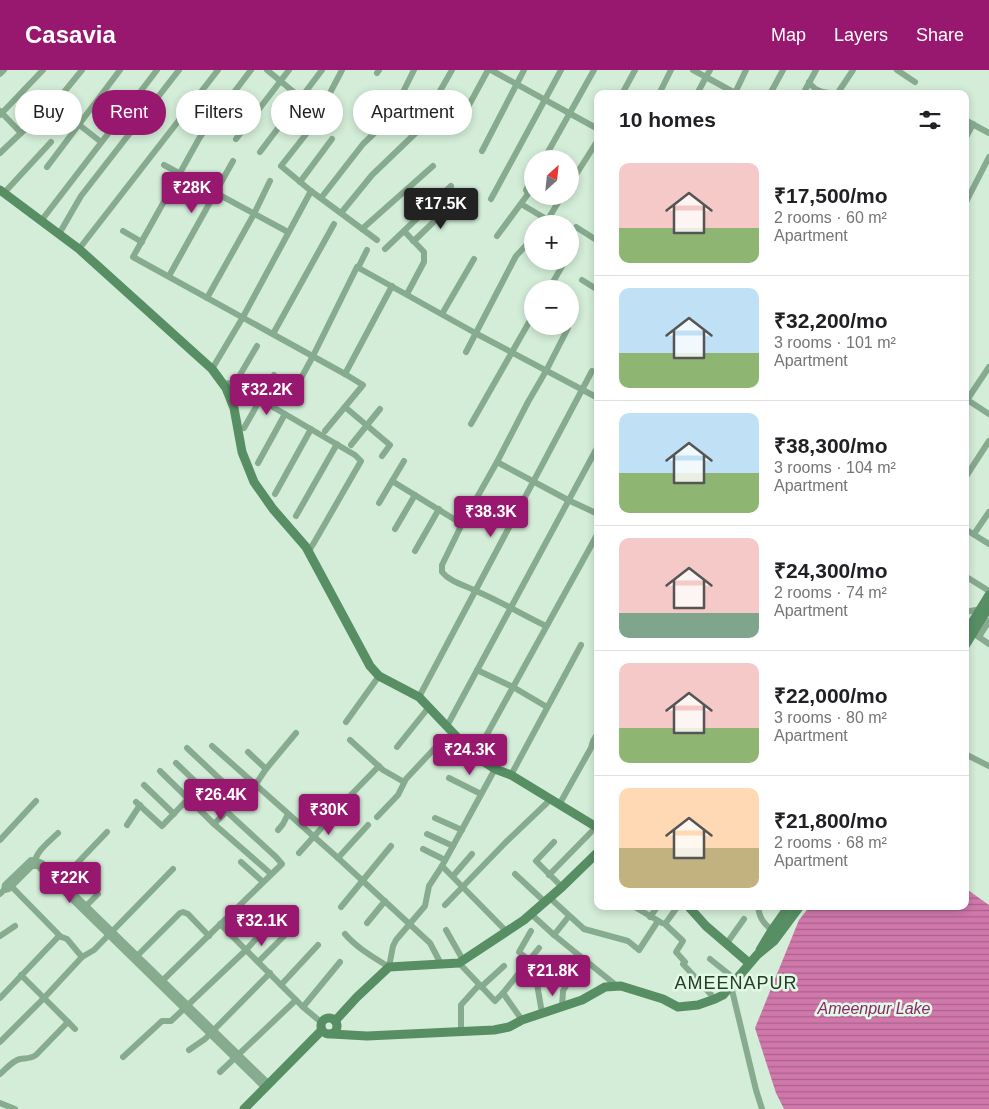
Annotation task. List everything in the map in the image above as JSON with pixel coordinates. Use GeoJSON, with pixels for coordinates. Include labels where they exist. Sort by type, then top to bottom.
{"type":"FeatureCollection","features":[{"type":"Feature","properties":{"kind":"street"},"geometry":{"type":"LineString","coordinates":[[0,74],[4,70]]}},
{"type":"Feature","properties":{"kind":"street"},"geometry":{"type":"LineString","coordinates":[[15,127],[1,113],[43,70]]}},
{"type":"Feature","properties":{"kind":"street"},"geometry":{"type":"LineString","coordinates":[[66,90],[82,70]]}},
{"type":"Feature","properties":{"kind":"street"},"geometry":{"type":"LineString","coordinates":[[82,120],[120,70]]}},
{"type":"Feature","properties":{"kind":"street"},"geometry":{"type":"LineString","coordinates":[[41,221],[157,70]]}},
{"type":"Feature","properties":{"kind":"street"},"geometry":{"type":"LineString","coordinates":[[59,234],[81,196],[179,70]]}},
{"type":"Feature","properties":{"kind":"street"},"geometry":{"type":"LineString","coordinates":[[79,249],[218,70]]}},
{"type":"Feature","properties":{"kind":"street"},"geometry":{"type":"LineString","coordinates":[[251,70],[200,137],[133,257],[363,385],[325,431]]}},
{"type":"Feature","properties":{"kind":"street"},"geometry":{"type":"LineString","coordinates":[[267,70],[291,90]]}},
{"type":"Feature","properties":{"kind":"street"},"geometry":{"type":"LineString","coordinates":[[236,139],[289,70]]}},
{"type":"Feature","properties":{"kind":"street"},"geometry":{"type":"LineString","coordinates":[[307,90],[322,70]]}},
{"type":"Feature","properties":{"kind":"street"},"geometry":{"type":"LineString","coordinates":[[332,90],[342,70]]}},
{"type":"Feature","properties":{"kind":"street"},"geometry":{"type":"LineString","coordinates":[[404,90],[414,70]]}},
{"type":"Feature","properties":{"kind":"street"},"geometry":{"type":"LineString","coordinates":[[441,90],[452,70]]}},
{"type":"Feature","properties":{"kind":"street"},"geometry":{"type":"LineString","coordinates":[[472,100],[489,70],[594,127]]}},
{"type":"Feature","properties":{"kind":"street"},"geometry":{"type":"LineString","coordinates":[[482,150],[524,70]]}},
{"type":"Feature","properties":{"kind":"street"},"geometry":{"type":"LineString","coordinates":[[490,199],[561,70]]}},
{"type":"Feature","properties":{"kind":"street"},"geometry":{"type":"LineString","coordinates":[[549,150],[594,70]]}},
{"type":"Feature","properties":{"kind":"street"},"geometry":{"type":"LineString","coordinates":[[624,90],[635,70]]}},
{"type":"Feature","properties":{"kind":"street"},"geometry":{"type":"LineString","coordinates":[[661,90],[671,70]]}},
{"type":"Feature","properties":{"kind":"street"},"geometry":{"type":"LineString","coordinates":[[692,70],[730,90]]}},
{"type":"Feature","properties":{"kind":"street"},"geometry":{"type":"LineString","coordinates":[[699,90],[710,70]]}},
{"type":"Feature","properties":{"kind":"street"},"geometry":{"type":"LineString","coordinates":[[737,90],[746,70]]}},
{"type":"Feature","properties":{"kind":"street"},"geometry":{"type":"LineString","coordinates":[[772,90],[783,70]]}},
{"type":"Feature","properties":{"kind":"street"},"geometry":{"type":"LineString","coordinates":[[805,90],[816,70]]}},
{"type":"Feature","properties":{"kind":"street"},"geometry":{"type":"LineString","coordinates":[[840,90],[853,70]]}},
{"type":"Feature","properties":{"kind":"street"},"geometry":{"type":"LineString","coordinates":[[901,71],[915,82]]}},
{"type":"Feature","properties":{"kind":"street"},"geometry":{"type":"LineString","coordinates":[[809,82],[817,90]]}},
{"type":"Feature","properties":{"kind":"street"},"geometry":{"type":"LineString","coordinates":[[969,122],[989,133]]}},
{"type":"Feature","properties":{"kind":"street"},"geometry":{"type":"LineString","coordinates":[[969,132],[973,124]]}},
{"type":"Feature","properties":{"kind":"street"},"geometry":{"type":"LineString","coordinates":[[82,128],[101,142]]}},
{"type":"Feature","properties":{"kind":"street"},"geometry":{"type":"LineString","coordinates":[[0,153],[19,135]]}},
{"type":"Feature","properties":{"kind":"street"},"geometry":{"type":"LineString","coordinates":[[47,166],[70,135]]}},
{"type":"Feature","properties":{"kind":"street"},"geometry":{"type":"LineString","coordinates":[[260,152],[273,135]]}},
{"type":"Feature","properties":{"kind":"street"},"geometry":{"type":"LineString","coordinates":[[305,135],[281,166],[377,240]]}},
{"type":"Feature","properties":{"kind":"street"},"geometry":{"type":"LineString","coordinates":[[321,198],[363,144],[372,135]]}},
{"type":"Feature","properties":{"kind":"street"},"geometry":{"type":"LineString","coordinates":[[341,213],[372,175],[414,135]]}},
{"type":"Feature","properties":{"kind":"street"},"geometry":{"type":"LineString","coordinates":[[300,182],[332,139]]}},
{"type":"Feature","properties":{"kind":"street"},"geometry":{"type":"LineString","coordinates":[[51,142],[2,191],[79,249],[212,369],[226,388],[234,408],[242,452],[254,482],[273,509],[306,547],[370,666],[379,676],[419,697],[475,756],[594,826]]}},
{"type":"Feature","properties":{"kind":"street"},"geometry":{"type":"LineString","coordinates":[[579,170],[594,146]]}},
{"type":"Feature","properties":{"kind":"street"},"geometry":{"type":"LineString","coordinates":[[969,196],[989,157]]}},
{"type":"Feature","properties":{"kind":"street"},"geometry":{"type":"LineString","coordinates":[[169,276],[233,161]]}},
{"type":"Feature","properties":{"kind":"street"},"geometry":{"type":"LineString","coordinates":[[164,165],[288,232]]}},
{"type":"Feature","properties":{"kind":"street"},"geometry":{"type":"LineString","coordinates":[[362,228],[433,166]]}},
{"type":"Feature","properties":{"kind":"street"},"geometry":{"type":"LineString","coordinates":[[207,298],[254,214],[270,181]]}},
{"type":"Feature","properties":{"kind":"street"},"geometry":{"type":"LineString","coordinates":[[385,249],[451,186]]}},
{"type":"Feature","properties":{"kind":"street"},"geometry":{"type":"LineString","coordinates":[[212,369],[243,317],[311,190]]}},
{"type":"Feature","properties":{"kind":"street"},"geometry":{"type":"LineString","coordinates":[[497,236],[524,200]]}},
{"type":"Feature","properties":{"kind":"street"},"geometry":{"type":"LineString","coordinates":[[521,204],[537,215]]}},
{"type":"Feature","properties":{"kind":"street"},"geometry":{"type":"LineString","coordinates":[[415,240],[450,206]]}},
{"type":"Feature","properties":{"kind":"street"},"geometry":{"type":"LineString","coordinates":[[272,334],[334,224]]}},
{"type":"Feature","properties":{"kind":"street"},"geometry":{"type":"LineString","coordinates":[[579,229],[594,238]]}},
{"type":"Feature","properties":{"kind":"street"},"geometry":{"type":"LineString","coordinates":[[123,231],[142,242]]}},
{"type":"Feature","properties":{"kind":"street"},"geometry":{"type":"LineString","coordinates":[[404,231],[424,252],[424,262],[407,294]]}},
{"type":"Feature","properties":{"kind":"street"},"geometry":{"type":"LineString","coordinates":[[466,352],[516,256],[524,248]]}},
{"type":"Feature","properties":{"kind":"street"},"geometry":{"type":"LineString","coordinates":[[292,395],[367,250]]}},
{"type":"Feature","properties":{"kind":"street"},"geometry":{"type":"LineString","coordinates":[[442,314],[474,259]]}},
{"type":"Feature","properties":{"kind":"street"},"geometry":{"type":"LineString","coordinates":[[358,268],[594,396]]}},
{"type":"Feature","properties":{"kind":"street"},"geometry":{"type":"LineString","coordinates":[[582,280],[594,288]]}},
{"type":"Feature","properties":{"kind":"street"},"geometry":{"type":"LineString","coordinates":[[345,374],[392,286]]}},
{"type":"Feature","properties":{"kind":"street"},"geometry":{"type":"LineString","coordinates":[[471,424],[524,331]]}},
{"type":"Feature","properties":{"kind":"street"},"geometry":{"type":"LineString","coordinates":[[546,626],[444,575],[442,565],[462,524],[564,335]]}},
{"type":"Feature","properties":{"kind":"street"},"geometry":{"type":"LineString","coordinates":[[234,385],[257,346]]}},
{"type":"Feature","properties":{"kind":"street"},"geometry":{"type":"LineString","coordinates":[[969,396],[989,367]]}},
{"type":"Feature","properties":{"kind":"street"},"geometry":{"type":"LineString","coordinates":[[419,697],[592,371]]}},
{"type":"Feature","properties":{"kind":"street"},"geometry":{"type":"LineString","coordinates":[[244,428],[274,375]]}},
{"type":"Feature","properties":{"kind":"street"},"geometry":{"type":"LineString","coordinates":[[223,384],[231,383],[337,444],[361,461],[308,551]]}},
{"type":"Feature","properties":{"kind":"street"},"geometry":{"type":"LineString","coordinates":[[969,402],[989,414]]}},
{"type":"Feature","properties":{"kind":"street"},"geometry":{"type":"LineString","coordinates":[[345,407],[390,445],[382,456]]}},
{"type":"Feature","properties":{"kind":"street"},"geometry":{"type":"LineString","coordinates":[[351,445],[380,410]]}},
{"type":"Feature","properties":{"kind":"street"},"geometry":{"type":"LineString","coordinates":[[258,463],[285,414]]}},
{"type":"Feature","properties":{"kind":"street"},"geometry":{"type":"LineString","coordinates":[[274,494],[311,429]]}},
{"type":"Feature","properties":{"kind":"street"},"geometry":{"type":"LineString","coordinates":[[969,472],[989,441]]}},
{"type":"Feature","properties":{"kind":"street"},"geometry":{"type":"LineString","coordinates":[[296,516],[337,444]]}},
{"type":"Feature","properties":{"kind":"street"},"geometry":{"type":"LineString","coordinates":[[447,726],[594,453]]}},
{"type":"Feature","properties":{"kind":"street"},"geometry":{"type":"LineString","coordinates":[[379,503],[404,461]]}},
{"type":"Feature","properties":{"kind":"street"},"geometry":{"type":"LineString","coordinates":[[497,462],[594,512]]}},
{"type":"Feature","properties":{"kind":"street"},"geometry":{"type":"LineString","coordinates":[[392,481],[462,524]]}},
{"type":"Feature","properties":{"kind":"street"},"geometry":{"type":"LineString","coordinates":[[395,529],[415,495]]}},
{"type":"Feature","properties":{"kind":"street"},"geometry":{"type":"LineString","coordinates":[[415,552],[439,510]]}},
{"type":"Feature","properties":{"kind":"street"},"geometry":{"type":"LineString","coordinates":[[974,534],[989,512]]}},
{"type":"Feature","properties":{"kind":"street"},"geometry":{"type":"LineString","coordinates":[[969,531],[989,544]]}},
{"type":"Feature","properties":{"kind":"street"},"geometry":{"type":"LineString","coordinates":[[475,756],[594,539]]}},
{"type":"Feature","properties":{"kind":"street"},"geometry":{"type":"LineString","coordinates":[[969,578],[989,591]]}},
{"type":"Feature","properties":{"kind":"street"},"geometry":{"type":"LineString","coordinates":[[972,635],[985,614],[989,595]]}},
{"type":"Feature","properties":{"kind":"street"},"geometry":{"type":"LineString","coordinates":[[969,611],[976,610],[985,614]]}},
{"type":"Feature","properties":{"kind":"street"},"geometry":{"type":"LineString","coordinates":[[972,635],[985,614]]}},
{"type":"Feature","properties":{"kind":"street"},"geometry":{"type":"LineString","coordinates":[[972,635],[989,644]]}},
{"type":"Feature","properties":{"kind":"street"},"geometry":{"type":"LineString","coordinates":[[510,775],[581,645]]}},
{"type":"Feature","properties":{"kind":"street"},"geometry":{"type":"LineString","coordinates":[[477,670],[513,687],[547,707]]}},
{"type":"Feature","properties":{"kind":"street"},"geometry":{"type":"LineString","coordinates":[[346,722],[379,676]]}},
{"type":"Feature","properties":{"kind":"street"},"geometry":{"type":"LineString","coordinates":[[397,746],[429,706]]}},
{"type":"Feature","properties":{"kind":"street"},"geometry":{"type":"LineString","coordinates":[[214,824],[240,798],[244,798],[296,732]]}},
{"type":"Feature","properties":{"kind":"street"},"geometry":{"type":"LineString","coordinates":[[377,817],[398,796],[406,779],[435,748],[455,734]]}},
{"type":"Feature","properties":{"kind":"street"},"geometry":{"type":"LineString","coordinates":[[559,805],[594,739]]}},
{"type":"Feature","properties":{"kind":"street"},"geometry":{"type":"LineString","coordinates":[[350,740],[379,766],[404,782]]}},
{"type":"Feature","properties":{"kind":"street"},"geometry":{"type":"LineString","coordinates":[[212,746],[430,942],[441,964]]}},
{"type":"Feature","properties":{"kind":"street"},"geometry":{"type":"LineString","coordinates":[[186,748],[240,798]]}},
{"type":"Feature","properties":{"kind":"street"},"geometry":{"type":"LineString","coordinates":[[248,752],[266,769]]}},
{"type":"Feature","properties":{"kind":"street"},"geometry":{"type":"LineString","coordinates":[[969,756],[989,766]]}},
{"type":"Feature","properties":{"kind":"street"},"geometry":{"type":"LineString","coordinates":[[161,983],[282,864],[176,762]]}},
{"type":"Feature","properties":{"kind":"street"},"geometry":{"type":"LineString","coordinates":[[348,798],[379,766]]}},
{"type":"Feature","properties":{"kind":"street"},"geometry":{"type":"LineString","coordinates":[[335,1021],[388,967],[396,940],[425,906],[429,886],[444,863],[495,768]]}},
{"type":"Feature","properties":{"kind":"street"},"geometry":{"type":"LineString","coordinates":[[160,771],[214,824],[271,874]]}},
{"type":"Feature","properties":{"kind":"street"},"geometry":{"type":"LineString","coordinates":[[449,778],[481,794]]}},
{"type":"Feature","properties":{"kind":"street"},"geometry":{"type":"LineString","coordinates":[[144,785],[174,814]]}},
{"type":"Feature","properties":{"kind":"street"},"geometry":{"type":"LineString","coordinates":[[127,825],[138,804],[162,826],[188,799]]}},
{"type":"Feature","properties":{"kind":"street"},"geometry":{"type":"LineString","coordinates":[[445,905],[550,800]]}},
{"type":"Feature","properties":{"kind":"street"},"geometry":{"type":"LineString","coordinates":[[0,840],[36,802]]}},
{"type":"Feature","properties":{"kind":"street"},"geometry":{"type":"LineString","coordinates":[[299,853],[343,804]]}},
{"type":"Feature","properties":{"kind":"street"},"geometry":{"type":"LineString","coordinates":[[278,830],[288,814]]}},
{"type":"Feature","properties":{"kind":"street"},"geometry":{"type":"LineString","coordinates":[[435,818],[462,830]]}},
{"type":"Feature","properties":{"kind":"street"},"geometry":{"type":"LineString","coordinates":[[338,858],[368,825]]}},
{"type":"Feature","properties":{"kind":"street"},"geometry":{"type":"LineString","coordinates":[[549,875],[594,831]]}},
{"type":"Feature","properties":{"kind":"street"},"geometry":{"type":"LineString","coordinates":[[60,883],[107,832]]}},
{"type":"Feature","properties":{"kind":"street"},"geometry":{"type":"LineString","coordinates":[[2,891],[12,887],[32,866],[42,849],[58,833]]}},
{"type":"Feature","properties":{"kind":"street"},"geometry":{"type":"LineString","coordinates":[[427,834],[453,846]]}},
{"type":"Feature","properties":{"kind":"street"},"geometry":{"type":"LineString","coordinates":[[554,842],[536,861],[562,887]]}},
{"type":"Feature","properties":{"kind":"street"},"geometry":{"type":"LineString","coordinates":[[341,907],[391,846]]}},
{"type":"Feature","properties":{"kind":"street"},"geometry":{"type":"LineString","coordinates":[[423,849],[444,863],[453,876],[506,931]]}},
{"type":"Feature","properties":{"kind":"street"},"geometry":{"type":"LineString","coordinates":[[453,876],[472,854]]}},
{"type":"Feature","properties":{"kind":"street"},"geometry":{"type":"LineString","coordinates":[[345,934],[359,948],[388,967],[461,961],[532,914],[594,856]]}},
{"type":"Feature","properties":{"kind":"street"},"geometry":{"type":"LineString","coordinates":[[2,891],[5,885],[29,862],[35,862]]}},
{"type":"Feature","properties":{"kind":"street"},"geometry":{"type":"LineString","coordinates":[[35,862],[85,907],[266,1085]]}},
{"type":"Feature","properties":{"kind":"street"},"geometry":{"type":"LineString","coordinates":[[240,862],[263,882]]}},
{"type":"Feature","properties":{"kind":"street"},"geometry":{"type":"LineString","coordinates":[[0,1042],[82,957],[94,950],[173,869]]}},
{"type":"Feature","properties":{"kind":"street"},"geometry":{"type":"LineString","coordinates":[[515,874],[584,929],[628,941],[639,950],[658,921]]}},
{"type":"Feature","properties":{"kind":"street"},"geometry":{"type":"LineString","coordinates":[[12,887],[62,937],[67,939],[82,957]]}},
{"type":"Feature","properties":{"kind":"street"},"geometry":{"type":"LineString","coordinates":[[85,907],[98,894]]}},
{"type":"Feature","properties":{"kind":"street"},"geometry":{"type":"LineString","coordinates":[[366,923],[385,901]]}},
{"type":"Feature","properties":{"kind":"street"},"geometry":{"type":"LineString","coordinates":[[639,910],[665,924],[684,941],[676,952],[685,962],[683,964],[715,999]]}},
{"type":"Feature","properties":{"kind":"street"},"geometry":{"type":"LineString","coordinates":[[650,917],[655,910]]}},
{"type":"Feature","properties":{"kind":"street"},"geometry":{"type":"LineString","coordinates":[[665,924],[675,910]]}},
{"type":"Feature","properties":{"kind":"street"},"geometry":{"type":"LineString","coordinates":[[692,910],[706,926],[749,962]]}},
{"type":"Feature","properties":{"kind":"street"},"geometry":{"type":"LineString","coordinates":[[758,910],[759,916],[764,924],[772,930]]}},
{"type":"Feature","properties":{"kind":"street"},"geometry":{"type":"LineString","coordinates":[[757,955],[786,910]]}},
{"type":"Feature","properties":{"kind":"street"},"geometry":{"type":"LineString","coordinates":[[220,924],[326,1030],[367,1036],[494,1030],[509,1027],[522,1020],[582,1000],[606,986],[621,986],[678,1007],[698,1005],[723,995],[749,962],[774,941],[797,910]]}},
{"type":"Feature","properties":{"kind":"street"},"geometry":{"type":"LineString","coordinates":[[136,957],[183,912],[188,914],[209,936]]}},
{"type":"Feature","properties":{"kind":"street"},"geometry":{"type":"LineString","coordinates":[[532,914],[554,935],[616,986]]}},
{"type":"Feature","properties":{"kind":"street"},"geometry":{"type":"LineString","coordinates":[[554,935],[569,916]]}},
{"type":"Feature","properties":{"kind":"street"},"geometry":{"type":"LineString","coordinates":[[727,943],[744,919]]}},
{"type":"Feature","properties":{"kind":"street"},"geometry":{"type":"LineString","coordinates":[[0,936],[15,926]]}},
{"type":"Feature","properties":{"kind":"street"},"geometry":{"type":"LineString","coordinates":[[258,962],[294,926]]}},
{"type":"Feature","properties":{"kind":"street"},"geometry":{"type":"LineString","coordinates":[[123,1057],[162,1021],[170,1021],[186,1007],[246,950],[263,930]]}},
{"type":"Feature","properties":{"kind":"street"},"geometry":{"type":"LineString","coordinates":[[446,930],[461,961],[494,1001],[539,948]]}},
{"type":"Feature","properties":{"kind":"street"},"geometry":{"type":"LineString","coordinates":[[529,960],[519,952],[531,930]]}},
{"type":"Feature","properties":{"kind":"street"},"geometry":{"type":"LineString","coordinates":[[0,998],[52,942],[59,936],[62,937]]}},
{"type":"Feature","properties":{"kind":"street"},"geometry":{"type":"LineString","coordinates":[[281,985],[318,946]]}},
{"type":"Feature","properties":{"kind":"street"},"geometry":{"type":"LineString","coordinates":[[710,959],[733,982],[756,1090],[762,1109]]}},
{"type":"Feature","properties":{"kind":"street"},"geometry":{"type":"LineString","coordinates":[[303,1006],[340,962]]}},
{"type":"Feature","properties":{"kind":"street"},"geometry":{"type":"LineString","coordinates":[[461,1032],[460,1005],[504,966]]}},
{"type":"Feature","properties":{"kind":"street"},"geometry":{"type":"LineString","coordinates":[[562,1007],[563,991],[577,967]]}},
{"type":"Feature","properties":{"kind":"street"},"geometry":{"type":"LineString","coordinates":[[189,1050],[212,1032],[270,973]]}},
{"type":"Feature","properties":{"kind":"street"},"geometry":{"type":"LineString","coordinates":[[21,975],[75,1029]]}},
{"type":"Feature","properties":{"kind":"street"},"geometry":{"type":"LineString","coordinates":[[537,984],[542,1013]]}},
{"type":"Feature","properties":{"kind":"street"},"geometry":{"type":"LineString","coordinates":[[503,992],[522,1020]]}},
{"type":"Feature","properties":{"kind":"street"},"geometry":{"type":"LineString","coordinates":[[220,1072],[296,1000]]}},
{"type":"Feature","properties":{"kind":"street"},"geometry":{"type":"LineString","coordinates":[[326,1030],[327,1019],[335,1021]]}},
{"type":"Feature","properties":{"kind":"street"},"geometry":{"type":"LineString","coordinates":[[244,1109],[309,1044],[326,1030],[337,1028],[335,1021]]}},
{"type":"Feature","properties":{"kind":"street"},"geometry":{"type":"LineString","coordinates":[[0,1074],[15,1061],[32,1058],[36,1055],[68,1022]]}},
{"type":"Feature","properties":{"kind":"street"},"geometry":{"type":"LineString","coordinates":[[0,1105],[15,1109]]}},
{"type":"Feature","properties":{"kind":"water","name":"Ameenpur Lake"},"geometry":{"type":"Polygon","coordinates":[[[969,891],[989,905],[989,1109],[784,1109],[776,1093],[755,1028],[799,920],[807,910],[969,910],[969,891]]]}},
{"type":"Feature","properties":{"kind":"district","name":"AMEENAPUR"},"geometry":{"type":"Point","coordinates":[736,983]}}]}
